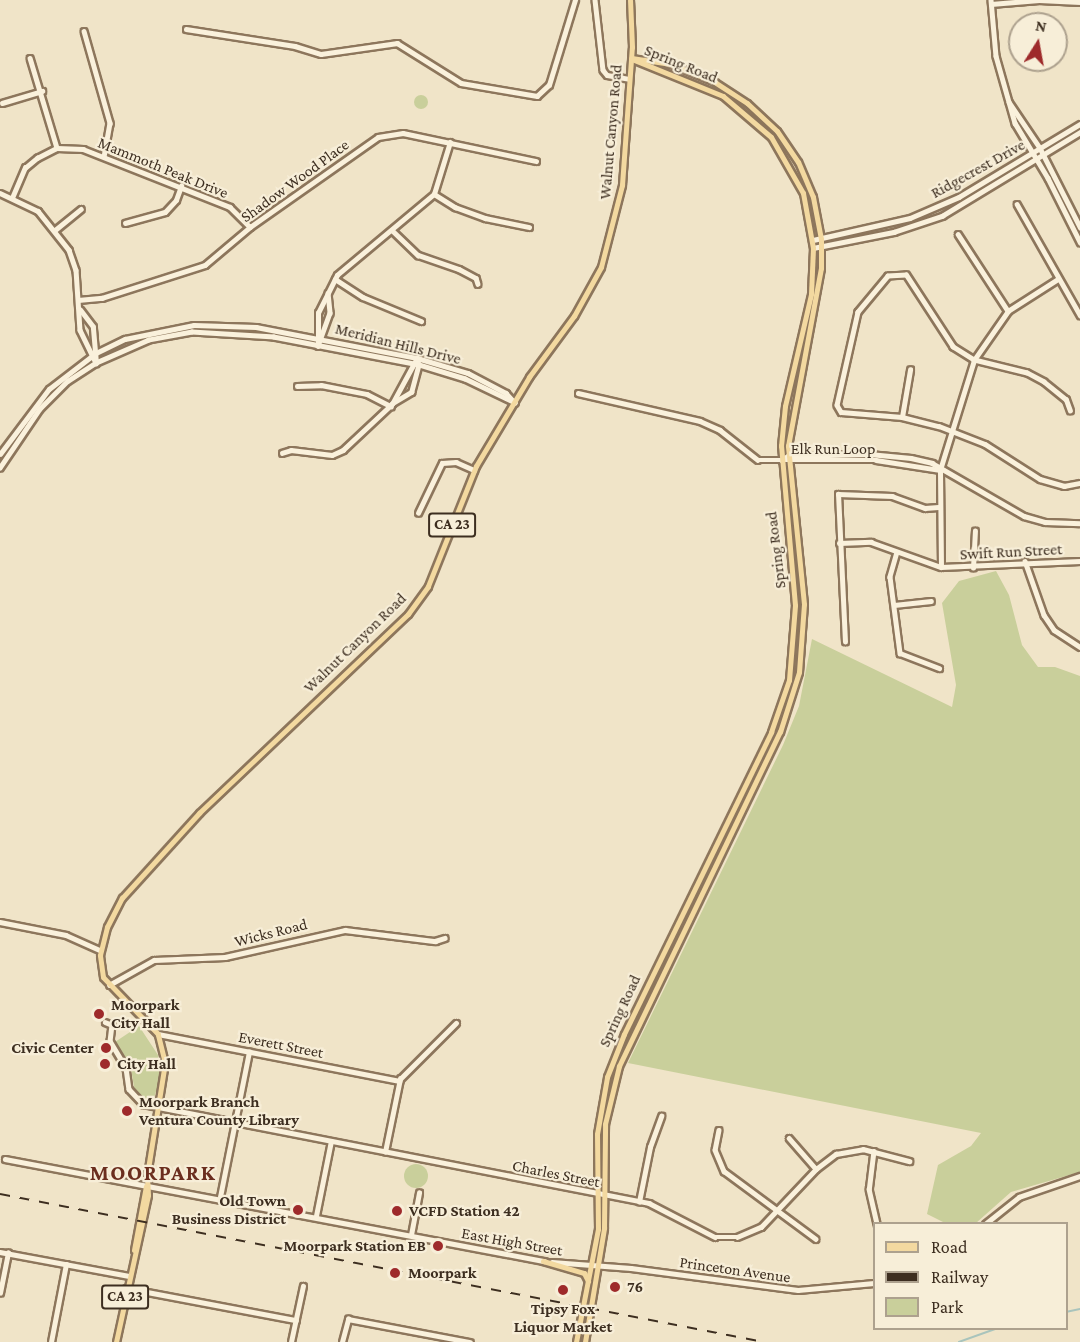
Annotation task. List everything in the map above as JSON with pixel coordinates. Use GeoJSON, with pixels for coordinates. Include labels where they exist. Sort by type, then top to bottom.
{"type":"FeatureCollection","features":[{"type":"Feature","properties":{"kind":"main road","name":"Walnut Canyon Road"},"geometry":{"type":"LineString","coordinates":[[100,950],[122,897],[161,853],[227,784],[420,600],[474,470],[515,403],[587,295],[603,261],[622,185],[631,58],[630,0]]}},
{"type":"Feature","properties":{"kind":"main road","name":"Spring Road"},"geometry":{"type":"LineString","coordinates":[[585,1342],[604,1195],[605,1124],[622,1057],[780,732],[794,691],[803,641],[804,604],[788,459],[793,407],[819,293],[821,247],[807,179],[789,146],[770,123],[731,92],[699,74],[662,61],[631,58]]}},
{"type":"Feature","properties":{"kind":"main road","name":"Spring Road"},"geometry":{"type":"LineString","coordinates":[[576,1342],[587,1285],[595,1265],[598,1229],[599,1115],[612,1061],[771,732],[789,680],[796,611],[781,460],[785,406],[811,294],[813,248],[803,193],[771,137],[750,116],[723,96],[690,79],[631,58]]}},
{"type":"Feature","properties":{"kind":"main road"},"geometry":{"type":"LineString","coordinates":[[100,950],[99,965],[108,985]]}},
{"type":"Feature","properties":{"kind":"main road","name":"CA 23"},"geometry":{"type":"LineString","coordinates":[[108,985],[144,1016],[158,1034],[165,1063],[147,1185],[136,1226],[134,1252],[116,1342]]}},
{"type":"Feature","properties":{"kind":"main road"},"geometry":{"type":"LineString","coordinates":[[543,1261],[584,1273],[587,1285]]}},
{"type":"Feature","properties":{"kind":"street"},"geometry":{"type":"LineString","coordinates":[[186,29],[295,46],[321,54],[397,43],[461,82],[537,96],[549,85],[575,0]]}},
{"type":"Feature","properties":{"kind":"street"},"geometry":{"type":"LineString","coordinates":[[595,0],[603,70],[607,75],[629,79]]}},
{"type":"Feature","properties":{"kind":"street"},"geometry":{"type":"LineString","coordinates":[[1080,2],[1039,0],[991,2],[996,56],[1015,123],[1080,242]]}},
{"type":"Feature","properties":{"kind":"street"},"geometry":{"type":"LineString","coordinates":[[84,31],[110,123],[104,156]]}},
{"type":"Feature","properties":{"kind":"street"},"geometry":{"type":"LineString","coordinates":[[12,198],[25,168],[57,148],[42,91],[30,58]]}},
{"type":"Feature","properties":{"kind":"street"},"geometry":{"type":"LineString","coordinates":[[2,103],[42,91]]}},
{"type":"Feature","properties":{"kind":"street"},"geometry":{"type":"LineString","coordinates":[[1009,102],[1044,155],[1080,227]]}},
{"type":"Feature","properties":{"kind":"street","name":"Ridgecrest Drive"},"geometry":{"type":"LineString","coordinates":[[813,240],[910,218],[959,197],[1080,124]]}},
{"type":"Feature","properties":{"kind":"street","name":"Ridgecrest Drive"},"geometry":{"type":"LineString","coordinates":[[813,248],[894,232],[942,216],[1080,132]]}},
{"type":"Feature","properties":{"kind":"street","name":"Shadow Wood Place"},"geometry":{"type":"LineString","coordinates":[[78,300],[102,298],[206,265],[250,227],[378,137],[404,133],[536,161]]}},
{"type":"Feature","properties":{"kind":"street"},"geometry":{"type":"LineString","coordinates":[[321,338],[320,309],[335,279],[435,194],[450,142]]}},
{"type":"Feature","properties":{"kind":"street","name":"Mammoth Peak Drive"},"geometry":{"type":"LineString","coordinates":[[57,148],[83,149],[181,186],[230,207],[250,227]]}},
{"type":"Feature","properties":{"kind":"street"},"geometry":{"type":"LineString","coordinates":[[125,223],[165,212],[176,200],[181,186]]}},
{"type":"Feature","properties":{"kind":"street"},"geometry":{"type":"LineString","coordinates":[[0,193],[38,211],[69,250],[76,270],[80,323],[91,357],[96,363]]}},
{"type":"Feature","properties":{"kind":"street"},"geometry":{"type":"LineString","coordinates":[[435,194],[475,214],[529,227]]}},
{"type":"Feature","properties":{"kind":"street"},"geometry":{"type":"LineString","coordinates":[[1017,204],[1080,315]]}},
{"type":"Feature","properties":{"kind":"street"},"geometry":{"type":"LineString","coordinates":[[55,230],[81,209]]}},
{"type":"Feature","properties":{"kind":"street"},"geometry":{"type":"LineString","coordinates":[[393,231],[418,255],[459,269],[476,278],[478,284]]}},
{"type":"Feature","properties":{"kind":"street"},"geometry":{"type":"LineString","coordinates":[[958,234],[1008,311]]}},
{"type":"Feature","properties":{"kind":"street"},"geometry":{"type":"LineString","coordinates":[[1070,411],[1066,400],[1044,382],[1027,373],[974,360],[953,347],[906,275],[888,276],[858,312],[837,405],[841,412],[902,417],[954,432],[985,444],[1040,479],[1064,486],[1080,483]]}},
{"type":"Feature","properties":{"kind":"street"},"geometry":{"type":"LineString","coordinates":[[335,279],[363,297],[421,321]]}},
{"type":"Feature","properties":{"kind":"street"},"geometry":{"type":"LineString","coordinates":[[941,567],[938,507],[940,470],[954,432],[974,360],[1008,311],[1058,279]]}},
{"type":"Feature","properties":{"kind":"street"},"geometry":{"type":"LineString","coordinates":[[318,346],[330,310],[328,293]]}},
{"type":"Feature","properties":{"kind":"street"},"geometry":{"type":"LineString","coordinates":[[320,309],[330,310]]}},
{"type":"Feature","properties":{"kind":"street"},"geometry":{"type":"LineString","coordinates":[[80,310],[89,320],[96,363]]}},
{"type":"Feature","properties":{"kind":"street"},"geometry":{"type":"LineString","coordinates":[[80,323],[89,320]]}},
{"type":"Feature","properties":{"kind":"street","name":"Meridian Hills Drive"},"geometry":{"type":"LineString","coordinates":[[0,454],[20,424],[49,389],[96,353],[134,337],[194,325],[224,324],[321,338],[417,358],[468,373],[506,393],[515,403]]}},
{"type":"Feature","properties":{"kind":"street","name":"Meridian Hills Drive"},"geometry":{"type":"LineString","coordinates":[[0,468],[26,429],[68,381],[96,363],[148,340],[192,332],[244,334],[419,365],[472,382],[515,403]]}},
{"type":"Feature","properties":{"kind":"street"},"geometry":{"type":"LineString","coordinates":[[282,453],[291,450],[332,454],[343,450],[391,405],[409,395],[419,365],[417,358],[411,364],[406,380],[399,388],[391,405]]}},
{"type":"Feature","properties":{"kind":"street"},"geometry":{"type":"LineString","coordinates":[[902,417],[910,370]]}},
{"type":"Feature","properties":{"kind":"street"},"geometry":{"type":"LineString","coordinates":[[297,386],[321,385],[367,394],[391,405]]}},
{"type":"Feature","properties":{"kind":"street"},"geometry":{"type":"LineString","coordinates":[[399,388],[400,394],[409,395]]}},
{"type":"Feature","properties":{"kind":"street","name":"Elk Run Loop"},"geometry":{"type":"LineString","coordinates":[[578,393],[700,421],[720,430],[758,460],[889,461],[940,470],[1024,516],[1044,522],[1080,523]]}},
{"type":"Feature","properties":{"kind":"street"},"geometry":{"type":"LineString","coordinates":[[20,424],[26,429]]}},
{"type":"Feature","properties":{"kind":"street"},"geometry":{"type":"LineString","coordinates":[[418,513],[442,463],[456,462],[474,470]]}},
{"type":"Feature","properties":{"kind":"street"},"geometry":{"type":"LineString","coordinates":[[845,642],[838,494],[892,496],[925,508],[938,507]]}},
{"type":"Feature","properties":{"kind":"street"},"geometry":{"type":"LineString","coordinates":[[973,568],[975,531]]}},
{"type":"Feature","properties":{"kind":"street","name":"Swift Run Street"},"geometry":{"type":"LineString","coordinates":[[839,543],[871,542],[941,567],[973,568],[1025,561],[1080,561]]}},
{"type":"Feature","properties":{"kind":"street"},"geometry":{"type":"LineString","coordinates":[[897,552],[890,577],[900,653],[939,668]]}},
{"type":"Feature","properties":{"kind":"street"},"geometry":{"type":"LineString","coordinates":[[1025,561],[1044,615],[1054,630],[1080,647]]}},
{"type":"Feature","properties":{"kind":"street"},"geometry":{"type":"LineString","coordinates":[[894,605],[931,601]]}},
{"type":"Feature","properties":{"kind":"street"},"geometry":{"type":"LineString","coordinates":[[0,922],[66,935],[100,950]]}},
{"type":"Feature","properties":{"kind":"street","name":"Wicks Road"},"geometry":{"type":"LineString","coordinates":[[108,985],[154,960],[225,957],[338,931],[369,930],[435,941],[445,938]]}},
{"type":"Feature","properties":{"kind":"street","name":"Charles Street"},"geometry":{"type":"LineString","coordinates":[[105,1022],[112,1025],[110,1041],[126,1068],[133,1095],[143,1104],[639,1202],[663,1208],[694,1229],[721,1237],[752,1232],[778,1211],[816,1169],[836,1154],[874,1151],[909,1161]]}},
{"type":"Feature","properties":{"kind":"street"},"geometry":{"type":"LineString","coordinates":[[385,1152],[399,1081],[456,1023]]}},
{"type":"Feature","properties":{"kind":"street","name":"Everett Street"},"geometry":{"type":"LineString","coordinates":[[158,1034],[399,1081]]}},
{"type":"Feature","properties":{"kind":"street"},"geometry":{"type":"LineString","coordinates":[[220,1197],[249,1052]]}},
{"type":"Feature","properties":{"kind":"street"},"geometry":{"type":"LineString","coordinates":[[639,1202],[650,1147],[661,1116]]}},
{"type":"Feature","properties":{"kind":"street"},"geometry":{"type":"LineString","coordinates":[[719,1130],[715,1150],[722,1168],[816,1239]]}},
{"type":"Feature","properties":{"kind":"street"},"geometry":{"type":"LineString","coordinates":[[789,1138],[816,1169]]}},
{"type":"Feature","properties":{"kind":"street"},"geometry":{"type":"LineString","coordinates":[[316,1216],[331,1142]]}},
{"type":"Feature","properties":{"kind":"street"},"geometry":{"type":"LineString","coordinates":[[874,1151],[869,1189],[877,1222]]}},
{"type":"Feature","properties":{"kind":"street","name":"East High Street"},"geometry":{"type":"LineString","coordinates":[[5,1159],[220,1197],[543,1261],[595,1265]]}},
{"type":"Feature","properties":{"kind":"street"},"geometry":{"type":"LineString","coordinates":[[988,1222],[1019,1197],[1080,1176]]}},
{"type":"Feature","properties":{"kind":"street"},"geometry":{"type":"LineString","coordinates":[[411,1235],[419,1193]]}},
{"type":"Feature","properties":{"kind":"street"},"geometry":{"type":"LineString","coordinates":[[0,1252],[129,1276]]}},
{"type":"Feature","properties":{"kind":"street"},"geometry":{"type":"LineString","coordinates":[[0,1293],[8,1253]]}},
{"type":"Feature","properties":{"kind":"street"},"geometry":{"type":"LineString","coordinates":[[51,1342],[66,1264]]}},
{"type":"Feature","properties":{"kind":"street","name":"Princeton Avenue"},"geometry":{"type":"LineString","coordinates":[[595,1265],[798,1290],[873,1283]]}},
{"type":"Feature","properties":{"kind":"street"},"geometry":{"type":"LineString","coordinates":[[291,1342],[303,1286]]}},
{"type":"Feature","properties":{"kind":"street"},"geometry":{"type":"LineString","coordinates":[[126,1288],[296,1320]]}},
{"type":"Feature","properties":{"kind":"street"},"geometry":{"type":"LineString","coordinates":[[342,1342],[348,1319],[470,1342]]}},
{"type":"Feature","properties":{"kind":"green space"},"geometry":{"type":"Polygon","coordinates":[[[418,95],[424,95],[428,102],[424,109],[418,109],[414,105],[414,99],[418,95]]]}},
{"type":"Feature","properties":{"kind":"green space"},"geometry":{"type":"Polygon","coordinates":[[[996,571],[1009,595],[1022,645],[1038,667],[1055,667],[1080,676],[1080,1172],[1011,1192],[977,1222],[943,1222],[927,1214],[938,1165],[971,1146],[981,1133],[628,1063],[783,745],[799,706],[812,639],[952,707],[956,685],[942,603],[959,581],[996,571]]]}},
{"type":"Feature","properties":{"kind":"green space"},"geometry":{"type":"Polygon","coordinates":[[[139,1026],[158,1055],[160,1079],[153,1101],[141,1099],[135,1092],[131,1069],[115,1042],[139,1026]]]}},
{"type":"Feature","properties":{"kind":"green space"},"geometry":{"type":"Polygon","coordinates":[[[416,1164],[424,1168],[428,1176],[424,1184],[416,1188],[408,1184],[404,1176],[408,1168],[416,1164]]]}},
{"type":"Feature","properties":{"kind":"waterway"},"geometry":{"type":"LineString","coordinates":[[1068,1312],[1080,1309]]}},
{"type":"Feature","properties":{"kind":"waterway"},"geometry":{"type":"LineString","coordinates":[[959,1342],[992,1330]]}},
{"type":"Feature","properties":{"kind":"railway"},"geometry":{"type":"LineString","coordinates":[[0,1194],[764,1342]]}},
{"type":"Feature","properties":{"kind":"place","name":"Moorpark City Hall"},"geometry":{"type":"Point","coordinates":[99,1014]}},
{"type":"Feature","properties":{"kind":"place","name":"Civic Center"},"geometry":{"type":"Point","coordinates":[106,1048]}},
{"type":"Feature","properties":{"kind":"place","name":"City Hall"},"geometry":{"type":"Point","coordinates":[105,1064]}},
{"type":"Feature","properties":{"kind":"place","name":"Moorpark Branch Ventura County Library"},"geometry":{"type":"Point","coordinates":[127,1111]}},
{"type":"Feature","properties":{"kind":"place","name":"Old Town Business District"},"geometry":{"type":"Point","coordinates":[298,1210]}},
{"type":"Feature","properties":{"kind":"place","name":"VCFD Station 42"},"geometry":{"type":"Point","coordinates":[397,1211]}},
{"type":"Feature","properties":{"kind":"place","name":"Moorpark Station EB"},"geometry":{"type":"Point","coordinates":[438,1246]}},
{"type":"Feature","properties":{"kind":"place","name":"Moorpark"},"geometry":{"type":"Point","coordinates":[395,1273]}},
{"type":"Feature","properties":{"kind":"place","name":"76"},"geometry":{"type":"Point","coordinates":[615,1287]}},
{"type":"Feature","properties":{"kind":"place","name":"Tipsy Fox Liquor Market"},"geometry":{"type":"Point","coordinates":[563,1290]}},
{"type":"Feature","properties":{"kind":"district","name":"MOORPARK"},"geometry":{"type":"Point","coordinates":[153,1173]}}]}
